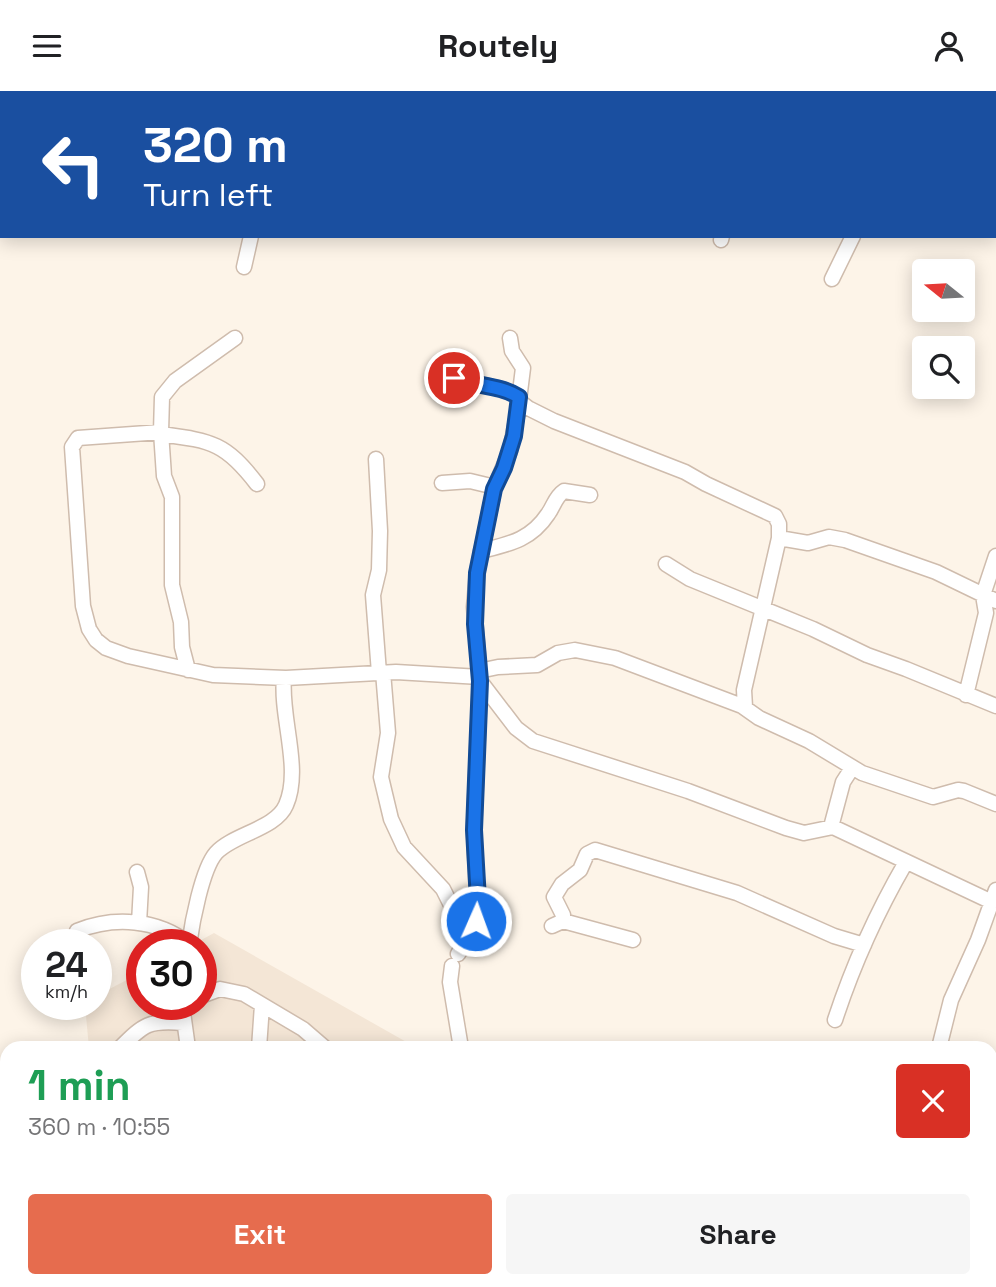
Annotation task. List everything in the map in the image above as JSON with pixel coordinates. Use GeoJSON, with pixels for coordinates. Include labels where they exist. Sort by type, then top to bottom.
{"type":"FeatureCollection","features":[{"type":"Feature","properties":{"kind":"street"},"geometry":{"type":"LineString","coordinates":[[244,267],[251,238]]}},
{"type":"Feature","properties":{"kind":"street"},"geometry":{"type":"LineString","coordinates":[[832,279],[852,238]]}},
{"type":"Feature","properties":{"kind":"street"},"geometry":{"type":"LineString","coordinates":[[188,670],[172,585],[172,497],[164,476],[162,397],[175,381],[235,338]]}},
{"type":"Feature","properties":{"kind":"street"},"geometry":{"type":"LineString","coordinates":[[460,1041],[450,982],[455,960],[476,921],[478,900],[474,830],[480,677],[474,607],[481,551],[495,487],[510,451],[519,399],[523,368],[512,351],[510,338]]}},
{"type":"Feature","properties":{"kind":"street"},"geometry":{"type":"LineString","coordinates":[[454,378],[504,390],[538,414],[685,472],[775,516],[779,524],[779,538],[744,689],[745,707]]}},
{"type":"Feature","properties":{"kind":"street"},"geometry":{"type":"LineString","coordinates":[[257,484],[240,461],[224,448],[161,433],[78,438],[72,447],[83,605],[89,629],[96,640],[106,648],[128,656],[226,677],[284,678],[381,672],[480,677],[498,667],[537,665],[558,653],[575,650],[615,658],[745,707],[759,718],[808,741],[852,768],[933,797],[964,791],[996,804]]}},
{"type":"Feature","properties":{"kind":"street"},"geometry":{"type":"LineString","coordinates":[[376,459],[380,531],[379,570],[373,595],[388,733],[381,777],[391,819],[404,847],[443,889],[450,904],[476,921]]}},
{"type":"Feature","properties":{"kind":"street"},"geometry":{"type":"LineString","coordinates":[[442,484],[470,481],[495,487]]}},
{"type":"Feature","properties":{"kind":"street"},"geometry":{"type":"LineString","coordinates":[[481,551],[515,543],[524,537],[541,523],[564,491],[590,495]]}},
{"type":"Feature","properties":{"kind":"street"},"geometry":{"type":"LineString","coordinates":[[779,538],[808,543],[829,537],[845,540],[936,572],[989,598]]}},
{"type":"Feature","properties":{"kind":"street"},"geometry":{"type":"LineString","coordinates":[[966,695],[986,613],[996,556]]}},
{"type":"Feature","properties":{"kind":"street"},"geometry":{"type":"LineString","coordinates":[[666,564],[690,579],[813,629],[867,655],[996,706]]}},
{"type":"Feature","properties":{"kind":"street"},"geometry":{"type":"LineString","coordinates":[[480,677],[516,728],[533,741],[688,791],[786,828],[804,833],[831,827],[906,862],[994,896],[951,1000],[941,1041]]}},
{"type":"Feature","properties":{"kind":"street"},"geometry":{"type":"LineString","coordinates":[[192,929],[212,859],[224,846],[270,822],[281,814],[286,806],[291,781],[282,696],[284,678]]}},
{"type":"Feature","properties":{"kind":"street"},"geometry":{"type":"LineString","coordinates":[[831,827],[844,782],[852,768]]}},
{"type":"Feature","properties":{"kind":"street"},"geometry":{"type":"LineString","coordinates":[[633,940],[557,923],[563,915],[555,897],[557,891],[580,870],[587,854],[595,850],[684,879],[730,890],[834,936],[864,945]]}},
{"type":"Feature","properties":{"kind":"street"},"geometry":{"type":"LineString","coordinates":[[835,1020],[881,905],[906,862]]}},
{"type":"Feature","properties":{"kind":"street"},"geometry":{"type":"LineString","coordinates":[[137,872],[141,887],[139,923]]}},
{"type":"Feature","properties":{"kind":"street"},"geometry":{"type":"LineString","coordinates":[[80,929],[99,922],[139,923],[160,929]]}},
{"type":"Feature","properties":{"kind":"street"},"geometry":{"type":"LineString","coordinates":[[217,990],[230,989],[244,994],[303,1029],[317,1041]]}},
{"type":"Feature","properties":{"kind":"street"},"geometry":{"type":"LineString","coordinates":[[259,1041],[262,1005]]}},
{"type":"Feature","properties":{"kind":"street"},"geometry":{"type":"LineString","coordinates":[[183,1020],[187,1041]]}},
{"type":"Feature","properties":{"kind":"street"},"geometry":{"type":"LineString","coordinates":[[128,1041],[149,1024],[157,1021],[183,1023]]}},
{"type":"Feature","properties":{"kind":"shaded area"},"geometry":{"type":"Polygon","coordinates":[[[217,935],[405,1041],[88,1041],[86,1020],[112,1020],[112,988],[126,980],[126,1020],[217,1020],[217,935]]]}},
{"type":"Feature","properties":{"kind":"route"},"geometry":{"type":"LineString","coordinates":[[454,378],[512,392],[519,397],[510,451],[494,489],[477,573],[474,607],[480,681],[474,830],[478,900],[476,921]]}}]}
